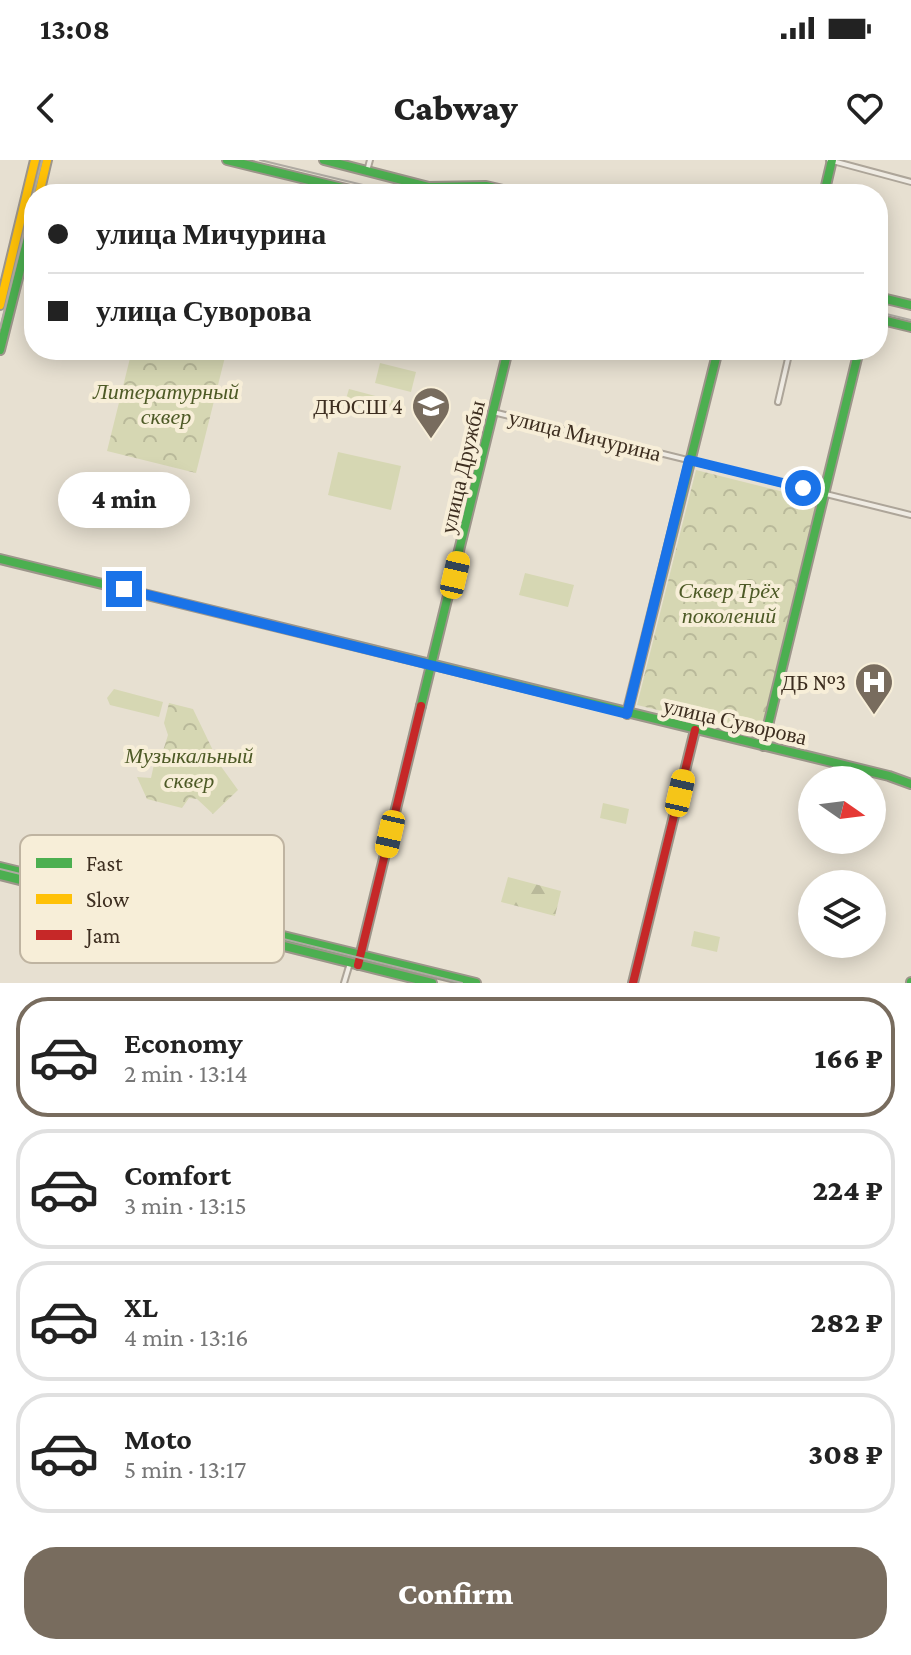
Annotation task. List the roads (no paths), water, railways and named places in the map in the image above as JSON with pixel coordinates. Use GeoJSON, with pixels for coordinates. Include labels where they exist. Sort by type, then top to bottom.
{"type":"FeatureCollection","features":[{"type":"Feature","properties":{"kind":"main road"},"geometry":{"type":"LineString","coordinates":[[29,184],[35,160]]}},
{"type":"Feature","properties":{"kind":"main road"},"geometry":{"type":"LineString","coordinates":[[41,184],[47,160]]}},
{"type":"Feature","properties":{"kind":"main road"},"geometry":{"type":"LineString","coordinates":[[227,160],[326,184]]}},
{"type":"Feature","properties":{"kind":"main road"},"geometry":{"type":"LineString","coordinates":[[324,160],[409,184]]}},
{"type":"Feature","properties":{"kind":"main road"},"geometry":{"type":"LineString","coordinates":[[826,184],[831,160]]}},
{"type":"Feature","properties":{"kind":"main road"},"geometry":{"type":"LineString","coordinates":[[0,305],[24,206]]}},
{"type":"Feature","properties":{"kind":"main road"},"geometry":{"type":"LineString","coordinates":[[0,350],[24,254]]}},
{"type":"Feature","properties":{"kind":"main road"},"geometry":{"type":"LineString","coordinates":[[888,299],[911,305]]}},
{"type":"Feature","properties":{"kind":"main road"},"geometry":{"type":"LineString","coordinates":[[888,321],[911,327]]}},
{"type":"Feature","properties":{"kind":"main road","name":"улица Дружбы"},"geometry":{"type":"LineString","coordinates":[[354,964],[432,666],[506,360]]}},
{"type":"Feature","properties":{"kind":"main road"},"geometry":{"type":"LineString","coordinates":[[627,714],[715,360]]}},
{"type":"Feature","properties":{"kind":"main road"},"geometry":{"type":"LineString","coordinates":[[763,746],[857,360]]}},
{"type":"Feature","properties":{"kind":"main road","name":"улица Суворова"},"geometry":{"type":"LineString","coordinates":[[0,559],[909,782]]}},
{"type":"Feature","properties":{"kind":"main road"},"geometry":{"type":"LineString","coordinates":[[633,983],[695,730]]}},
{"type":"Feature","properties":{"kind":"main road"},"geometry":{"type":"LineString","coordinates":[[0,867],[20,872]]}},
{"type":"Feature","properties":{"kind":"main road"},"geometry":{"type":"LineString","coordinates":[[0,875],[20,880]]}},
{"type":"Feature","properties":{"kind":"main road"},"geometry":{"type":"LineString","coordinates":[[284,936],[476,983]]}},
{"type":"Feature","properties":{"kind":"main road"},"geometry":{"type":"LineString","coordinates":[[284,946],[432,983]]}},
{"type":"Feature","properties":{"kind":"street"},"geometry":{"type":"LineString","coordinates":[[367,171],[370,160]]}},
{"type":"Feature","properties":{"kind":"street"},"geometry":{"type":"LineString","coordinates":[[831,160],[911,182]]}},
{"type":"Feature","properties":{"kind":"street"},"geometry":{"type":"LineString","coordinates":[[778,402],[788,360]]}},
{"type":"Feature","properties":{"kind":"street","name":"улица Мичурина"},"geometry":{"type":"LineString","coordinates":[[493,412],[911,515]]}},
{"type":"Feature","properties":{"kind":"street","name":"улица Дружбы"},"geometry":{"type":"LineString","coordinates":[[345,980],[354,964]]}},
{"type":"Feature","properties":{"kind":"tram line"},"geometry":{"type":"LineString","coordinates":[[36,184],[42,160]]}},
{"type":"Feature","properties":{"kind":"tram line"},"geometry":{"type":"LineString","coordinates":[[260,160],[359,184]]}},
{"type":"Feature","properties":{"kind":"tram line"},"geometry":{"type":"LineString","coordinates":[[0,328],[24,232]]}},
{"type":"Feature","properties":{"kind":"tram line"},"geometry":{"type":"LineString","coordinates":[[888,314],[911,320]]}},
{"type":"Feature","properties":{"kind":"tram line"},"geometry":{"type":"LineString","coordinates":[[0,869],[20,874]]}},
{"type":"Feature","properties":{"kind":"tram line"},"geometry":{"type":"LineString","coordinates":[[284,939],[462,983]]}},
{"type":"Feature","properties":{"kind":"place","name":"ДЮСШ 4"},"geometry":{"type":"Point","coordinates":[431,440]}},
{"type":"Feature","properties":{"kind":"place","name":"ДБ №3"},"geometry":{"type":"Point","coordinates":[874,716]}},
{"type":"Feature","properties":{"kind":"park label","name":"Литературный сквер"},"geometry":{"type":"Point","coordinates":[166,404]}},
{"type":"Feature","properties":{"kind":"park label","name":"Сквер Трёх поколений"},"geometry":{"type":"Point","coordinates":[729,602]}},
{"type":"Feature","properties":{"kind":"park label","name":"Музыкальный сквер"},"geometry":{"type":"Point","coordinates":[189,768]}}]}
